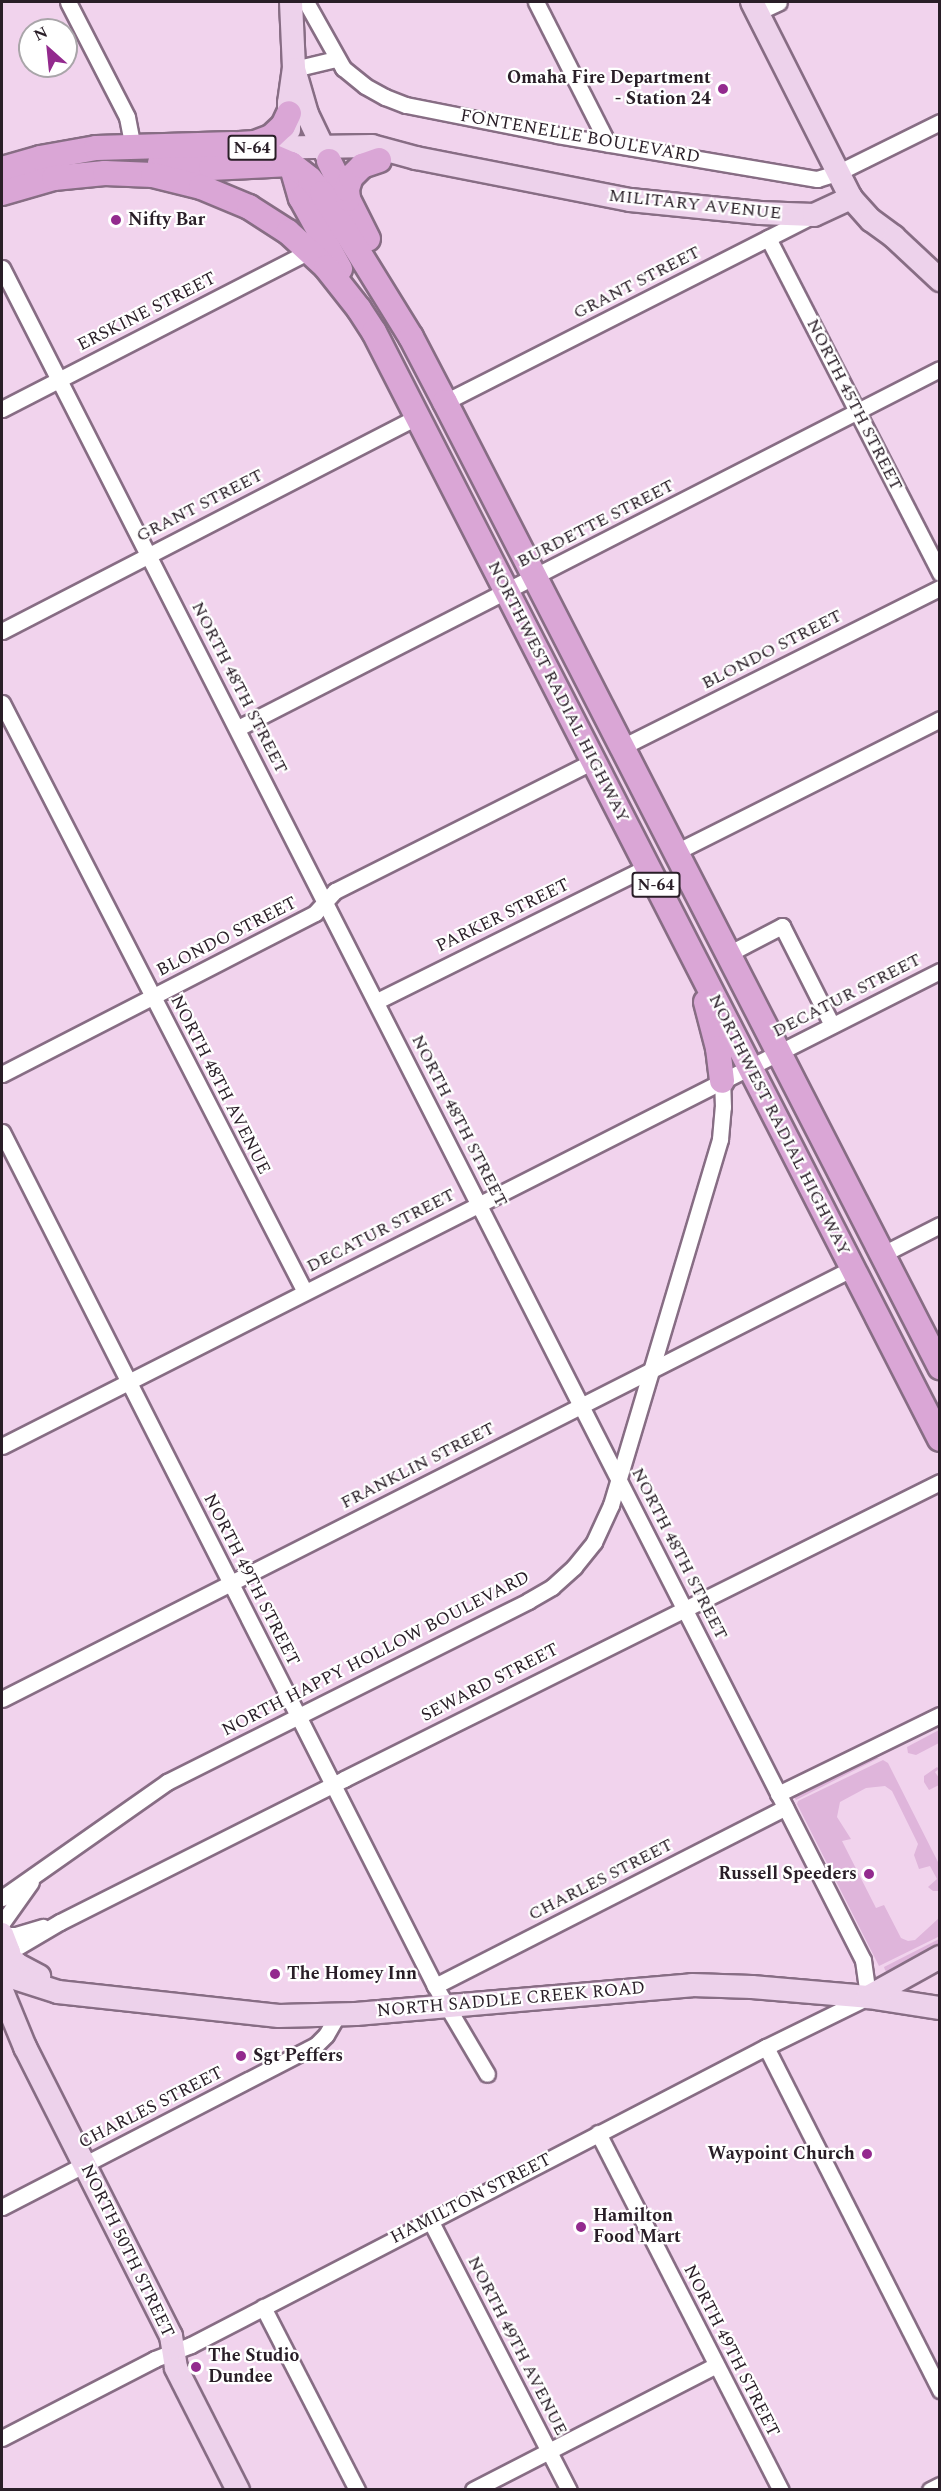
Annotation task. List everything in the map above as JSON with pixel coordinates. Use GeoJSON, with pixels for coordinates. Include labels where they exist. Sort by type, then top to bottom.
{"type":"FeatureCollection","features":[{"type":"Feature","properties":{"kind":"main road"},"geometry":{"type":"LineString","coordinates":[[291,2],[294,69],[289,113],[290,157],[301,198],[374,332]]}},
{"type":"Feature","properties":{"kind":"main road"},"geometry":{"type":"LineString","coordinates":[[755,7],[851,198],[871,220],[894,237],[939,280]]}},
{"type":"Feature","properties":{"kind":"main road"},"geometry":{"type":"LineString","coordinates":[[294,69],[307,114],[411,337]]}},
{"type":"Feature","properties":{"kind":"main road"},"geometry":{"type":"LineString","coordinates":[[242,146],[272,137],[283,126],[289,113]]}},
{"type":"Feature","properties":{"kind":"main road","name":"NORTHWEST RADIAL HIGHWAY"},"geometry":{"type":"LineString","coordinates":[[2,169],[67,152],[133,147],[242,146],[290,157],[321,193],[411,337],[446,402],[939,1367]]}},
{"type":"Feature","properties":{"kind":"main road","name":"MILITARY AVENUE"},"geometry":{"type":"LineString","coordinates":[[290,157],[326,155],[372,146],[416,158],[630,200],[760,213],[814,215],[851,198]]}},
{"type":"Feature","properties":{"kind":"main road","name":"MILITARY AVENUE"},"geometry":{"type":"LineString","coordinates":[[326,155],[379,160],[416,158]]}},
{"type":"Feature","properties":{"kind":"main road"},"geometry":{"type":"LineString","coordinates":[[54,178],[106,162],[139,161],[212,168],[290,157]]}},
{"type":"Feature","properties":{"kind":"main road"},"geometry":{"type":"LineString","coordinates":[[348,199],[347,189],[351,177],[362,166],[379,160]]}},
{"type":"Feature","properties":{"kind":"main road","name":"NORTHWEST RADIAL HIGHWAY"},"geometry":{"type":"LineString","coordinates":[[2,193],[54,178],[83,174],[130,173],[177,180],[249,207],[288,232],[310,251],[341,286],[374,332],[939,1439]]}},
{"type":"Feature","properties":{"kind":"main road"},"geometry":{"type":"LineString","coordinates":[[692,954],[718,1047],[722,1081]]}},
{"type":"Feature","properties":{"kind":"main road","name":"NORTH SADDLE CREEK ROAD"},"geometry":{"type":"LineString","coordinates":[[4,1949],[28,1971],[83,1993],[279,2016],[338,2014],[441,1996],[692,1985],[752,1987],[868,1997],[939,2008]]}},
{"type":"Feature","properties":{"kind":"main road","name":"HAMILTON STREET"},"geometry":{"type":"LineString","coordinates":[[868,1997],[939,1957]]}},
{"type":"Feature","properties":{"kind":"main road","name":"NORTH 50TH STREET"},"geometry":{"type":"LineString","coordinates":[[2,1991],[25,2047],[171,2336],[176,2368],[238,2490]]}},
{"type":"Feature","properties":{"kind":"main road","name":"NORTH 50TH STREET"},"geometry":{"type":"LineString","coordinates":[[2,2014],[25,2047]]}},
{"type":"Feature","properties":{"kind":"street"},"geometry":{"type":"LineString","coordinates":[[68,2],[127,117],[133,147]]}},
{"type":"Feature","properties":{"kind":"street","name":"FONTENELLE BOULEVARD"},"geometry":{"type":"LineString","coordinates":[[306,2],[336,59],[348,73],[365,86],[405,105],[608,144],[817,179],[837,173]]}},
{"type":"Feature","properties":{"kind":"street"},"geometry":{"type":"LineString","coordinates":[[536,2],[608,144]]}},
{"type":"Feature","properties":{"kind":"street"},"geometry":{"type":"LineString","coordinates":[[755,7],[779,2]]}},
{"type":"Feature","properties":{"kind":"street"},"geometry":{"type":"LineString","coordinates":[[294,69],[336,59]]}},
{"type":"Feature","properties":{"kind":"street"},"geometry":{"type":"LineString","coordinates":[[837,173],[939,122]]}},
{"type":"Feature","properties":{"kind":"street","name":"GRANT STREET"},"geometry":{"type":"LineString","coordinates":[[446,402],[814,215]]}},
{"type":"Feature","properties":{"kind":"street","name":"NORTH 45TH STREET"},"geometry":{"type":"LineString","coordinates":[[768,238],[939,573]]}},
{"type":"Feature","properties":{"kind":"street","name":"ERSKINE STREET"},"geometry":{"type":"LineString","coordinates":[[2,409],[310,251]]}},
{"type":"Feature","properties":{"kind":"street","name":"NORTH 48TH STREET"},"geometry":{"type":"LineString","coordinates":[[2,268],[863,1960],[868,1997]]}},
{"type":"Feature","properties":{"kind":"street","name":"BURDETTE STREET"},"geometry":{"type":"LineString","coordinates":[[238,728],[536,578],[939,369]]}},
{"type":"Feature","properties":{"kind":"street","name":"GRANT STREET"},"geometry":{"type":"LineString","coordinates":[[2,631],[417,417]]}},
{"type":"Feature","properties":{"kind":"street","name":"BLONDO STREET"},"geometry":{"type":"LineString","coordinates":[[622,747],[939,588]]}},
{"type":"Feature","properties":{"kind":"street","name":"NORTH 48TH AVENUE"},"geometry":{"type":"LineString","coordinates":[[2,703],[305,1292]]}},
{"type":"Feature","properties":{"kind":"street"},"geometry":{"type":"LineString","coordinates":[[676,852],[939,719]]}},
{"type":"Feature","properties":{"kind":"street","name":"BLONDO STREET"},"geometry":{"type":"LineString","coordinates":[[2,1074],[315,913],[334,891],[593,761]]}},
{"type":"Feature","properties":{"kind":"street","name":"PARKER STREET"},"geometry":{"type":"LineString","coordinates":[[377,1001],[647,867]]}},
{"type":"Feature","properties":{"kind":"street"},"geometry":{"type":"LineString","coordinates":[[728,954],[782,926],[832,1025]]}},
{"type":"Feature","properties":{"kind":"street","name":"DECATUR STREET"},"geometry":{"type":"LineString","coordinates":[[2,1446],[939,971]]}},
{"type":"Feature","properties":{"kind":"street","name":"NORTH HAPPY HOLLOW BOULEVARD"},"geometry":{"type":"LineString","coordinates":[[2,1898],[8,1891],[35,1877],[143,1797],[193,1768],[528,1601],[552,1587],[574,1567],[594,1542],[611,1505],[720,1139],[723,1107],[722,1081]]}},
{"type":"Feature","properties":{"kind":"street","name":"NORTH 49TH STREET"},"geometry":{"type":"LineString","coordinates":[[2,1132],[441,1996],[487,2074]]}},
{"type":"Feature","properties":{"kind":"street"},"geometry":{"type":"LineString","coordinates":[[882,1254],[939,1226]]}},
{"type":"Feature","properties":{"kind":"street","name":"FRANKLIN STREET"},"geometry":{"type":"LineString","coordinates":[[2,1699],[853,1268]]}},
{"type":"Feature","properties":{"kind":"street","name":"SEWARD STREET"},"geometry":{"type":"LineString","coordinates":[[4,1949],[939,1482]]}},
{"type":"Feature","properties":{"kind":"street"},"geometry":{"type":"LineString","coordinates":[[778,1794],[939,1715]]}},
{"type":"Feature","properties":{"kind":"street","name":"CHARLES STREET"},"geometry":{"type":"LineString","coordinates":[[441,1996],[785,1808]]}},
{"type":"Feature","properties":{"kind":"street","name":"NORTH HAPPY HOLLOW BOULEVARD"},"geometry":{"type":"LineString","coordinates":[[4,1949],[35,1877]]}},
{"type":"Feature","properties":{"kind":"street","name":"HAMILTON STREET"},"geometry":{"type":"LineString","coordinates":[[2,2438],[263,2307],[766,2046],[868,1997]]}},
{"type":"Feature","properties":{"kind":"street","name":"CHARLES STREET"},"geometry":{"type":"LineString","coordinates":[[2,2207],[316,2045],[326,2035],[338,2014]]}},
{"type":"Feature","properties":{"kind":"street"},"geometry":{"type":"LineString","coordinates":[[766,2046],[939,2390]]}},
{"type":"Feature","properties":{"kind":"street","name":"NORTH 49TH STREET"},"geometry":{"type":"LineString","coordinates":[[598,2133],[781,2490]]}},
{"type":"Feature","properties":{"kind":"street","name":"NORTH 49TH AVENUE"},"geometry":{"type":"LineString","coordinates":[[430,2220],[569,2490]]}},
{"type":"Feature","properties":{"kind":"street"},"geometry":{"type":"LineString","coordinates":[[263,2307],[357,2490]]}},
{"type":"Feature","properties":{"kind":"street"},"geometry":{"type":"LineString","coordinates":[[472,2490],[716,2365]]}},
{"type":"Feature","properties":{"kind":"street"},"geometry":{"type":"LineString","coordinates":[[930,2490],[939,2485]]}},
{"type":"Feature","properties":{"kind":"shaded area"},"geometry":{"type":"Polygon","coordinates":[[[939,1730],[939,1743],[916,1755],[908,1753],[907,1747],[939,1730]]]}},
{"type":"Feature","properties":{"kind":"shaded area"},"geometry":{"type":"Polygon","coordinates":[[[872,1758],[879,1758],[796,1800],[794,1797],[872,1758]]]}},
{"type":"Feature","properties":{"kind":"shaded area"},"geometry":{"type":"Polygon","coordinates":[[[883,1760],[888,1763],[939,1864],[939,1891],[933,1891],[928,1887],[937,1879],[930,1866],[919,1869],[914,1855],[918,1844],[892,1791],[885,1786],[866,1788],[840,1802],[837,1817],[851,1839],[842,1841],[876,1908],[884,1905],[901,1938],[908,1941],[915,1940],[939,1918],[940,1936],[879,1966],[797,1804],[798,1801],[883,1760]]]}},
{"type":"Feature","properties":{"kind":"shaded area"},"geometry":{"type":"Polygon","coordinates":[[[937,1767],[939,1769],[935,1772],[939,1778],[939,1785],[929,1790],[924,1782],[924,1776],[937,1767]]]}},
{"type":"Feature","properties":{"kind":"shaded area"},"geometry":{"type":"Polygon","coordinates":[[[939,1939],[939,1945],[887,1972],[885,1970],[884,1967],[939,1939]]]}},
{"type":"Feature","properties":{"kind":"place","name":"Omaha Fire Department - Station 24"},"geometry":{"type":"Point","coordinates":[723,89]}},
{"type":"Feature","properties":{"kind":"place","name":"Nifty Bar"},"geometry":{"type":"Point","coordinates":[116,220]}},
{"type":"Feature","properties":{"kind":"place","name":"Russell Speeders"},"geometry":{"type":"Point","coordinates":[869,1874]}},
{"type":"Feature","properties":{"kind":"place","name":"The Homey Inn"},"geometry":{"type":"Point","coordinates":[275,1974]}},
{"type":"Feature","properties":{"kind":"place","name":"Sgt Peffers"},"geometry":{"type":"Point","coordinates":[241,2056]}},
{"type":"Feature","properties":{"kind":"place","name":"Waypoint Church"},"geometry":{"type":"Point","coordinates":[867,2154]}},
{"type":"Feature","properties":{"kind":"place","name":"Hamilton Food Mart"},"geometry":{"type":"Point","coordinates":[581,2227]}},
{"type":"Feature","properties":{"kind":"place","name":"The Studio Dundee"},"geometry":{"type":"Point","coordinates":[196,2367]}}]}
